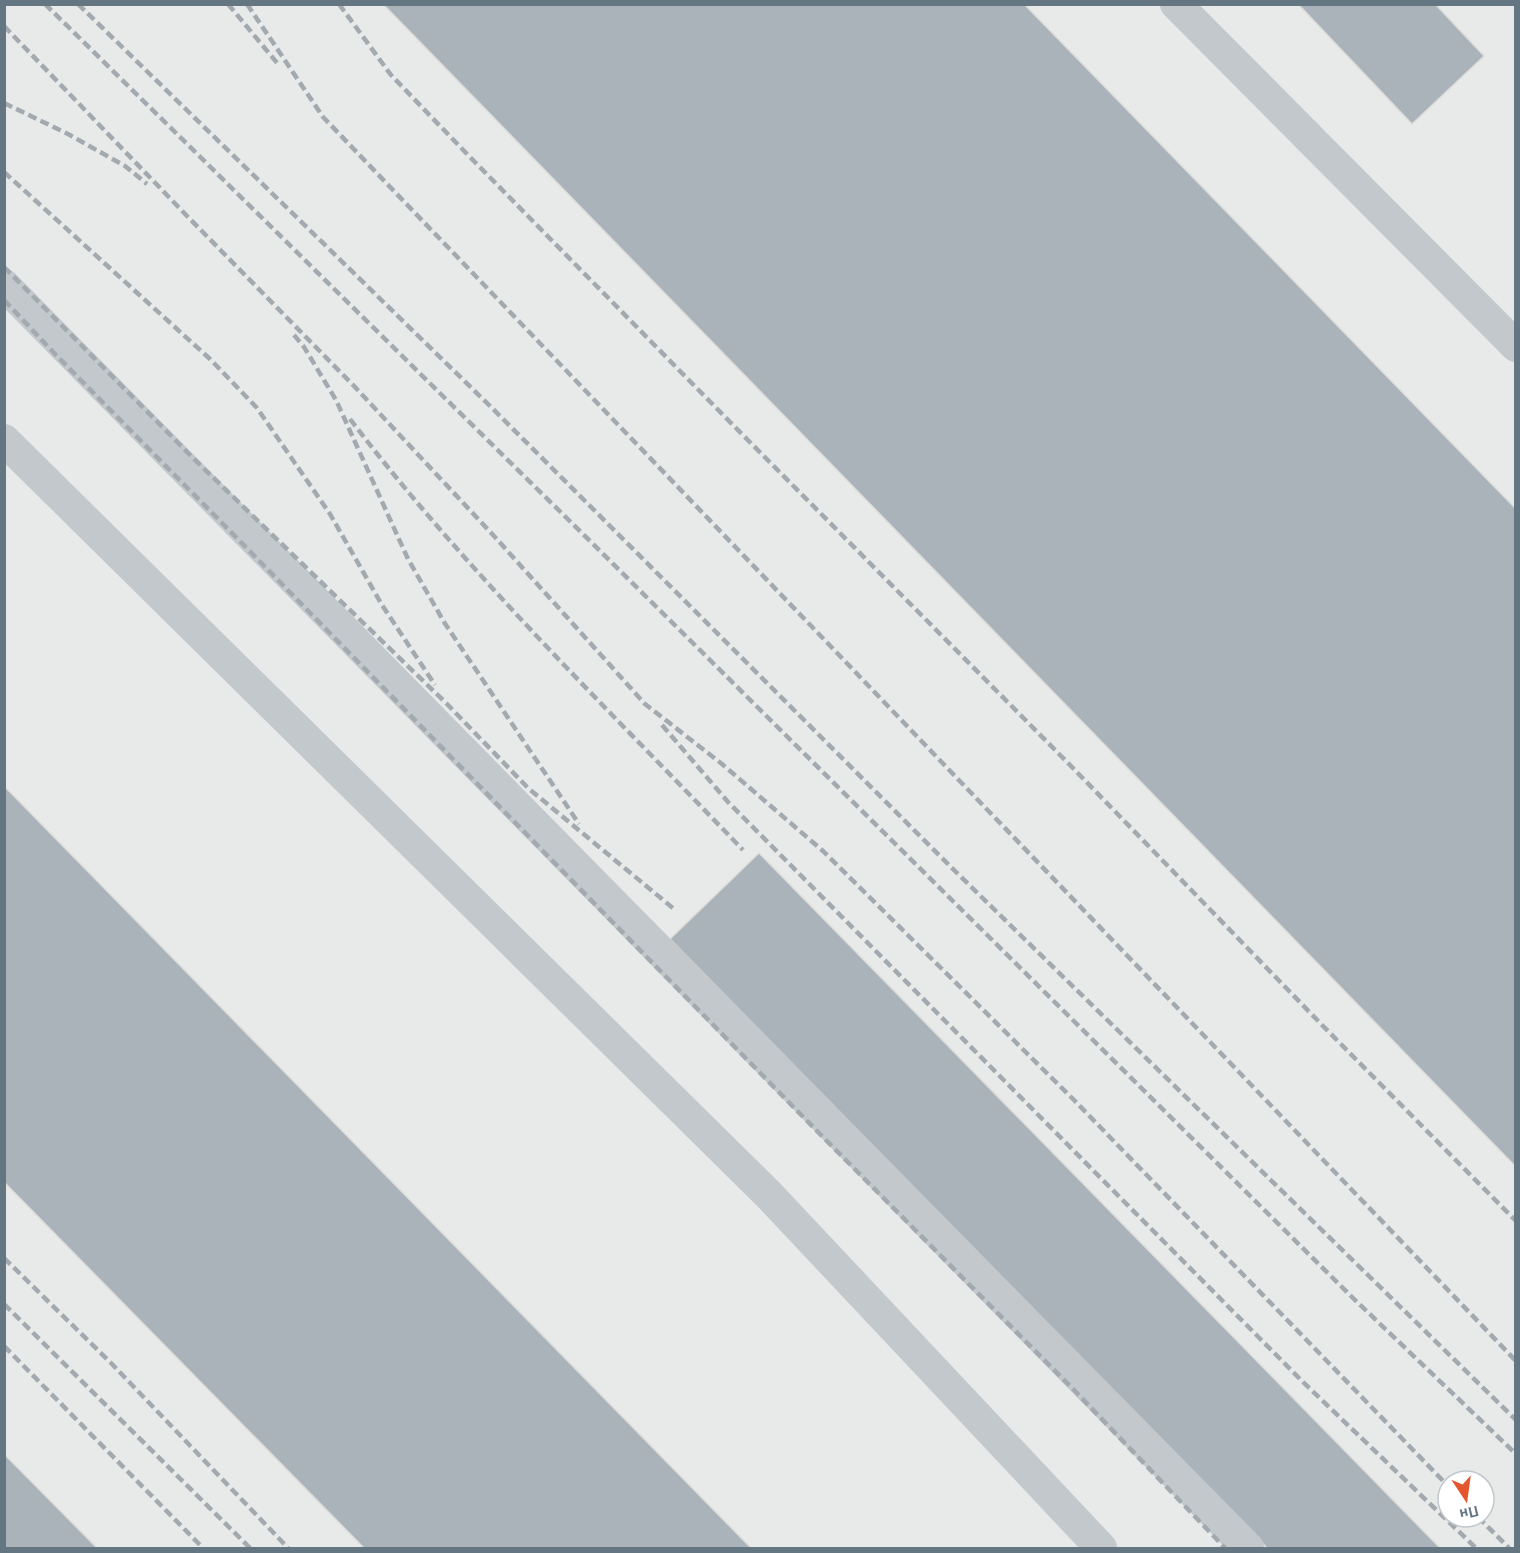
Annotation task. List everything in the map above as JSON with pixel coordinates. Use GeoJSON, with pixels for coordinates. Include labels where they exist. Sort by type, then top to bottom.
{"type":"FeatureCollection","features":[{"type":"Feature","properties":{"kind":"lane"},"geometry":{"type":"LineString","coordinates":[[1176,4],[1515,346]]}},
{"type":"Feature","properties":{"kind":"lane"},"geometry":{"type":"LineString","coordinates":[[4,285],[1248,1548]]}},
{"type":"Feature","properties":{"kind":"lane"},"geometry":{"type":"LineString","coordinates":[[4,440],[769,1195],[1101,1548]]}},
{"type":"Feature","properties":{"kind":"shaded area"},"geometry":{"type":"Polygon","coordinates":[[[5,5],[1515,5],[1515,1548],[5,1548],[5,5]]]}},
{"type":"Feature","properties":{"kind":"building"},"geometry":{"type":"Polygon","coordinates":[[[383,4],[1024,4],[1516,509],[1516,1167],[383,4]]]}},
{"type":"Feature","properties":{"kind":"building"},"geometry":{"type":"Polygon","coordinates":[[[1298,4],[1435,4],[1484,56],[1412,124],[1298,4]]]}},
{"type":"Feature","properties":{"kind":"building"},"geometry":{"type":"Polygon","coordinates":[[[4,786],[751,1548],[364,1548],[4,1182],[4,786]]]}},
{"type":"Feature","properties":{"kind":"building"},"geometry":{"type":"Polygon","coordinates":[[[759,853],[1440,1548],[1267,1548],[670,939],[759,853]]]}},
{"type":"Feature","properties":{"kind":"building"},"geometry":{"type":"Polygon","coordinates":[[[4,1454],[97,1548],[4,1548],[4,1454]]]}},
{"type":"Feature","properties":{"kind":"railway"},"geometry":{"type":"LineString","coordinates":[[45,4],[1354,1299],[1516,1454]]}},
{"type":"Feature","properties":{"kind":"railway"},"geometry":{"type":"LineString","coordinates":[[78,4],[488,404],[955,871],[1516,1420]]}},
{"type":"Feature","properties":{"kind":"railway"},"geometry":{"type":"LineString","coordinates":[[228,4],[278,64]]}},
{"type":"Feature","properties":{"kind":"railway"},"geometry":{"type":"LineString","coordinates":[[247,4],[323,117],[1516,1361]]}},
{"type":"Feature","properties":{"kind":"railway"},"geometry":{"type":"LineString","coordinates":[[339,4],[391,75],[468,155],[1516,1221]]}},
{"type":"Feature","properties":{"kind":"railway"},"geometry":{"type":"LineString","coordinates":[[4,26],[354,386],[494,536],[645,704],[722,764],[823,851],[1072,1098],[1436,1474]]}},
{"type":"Feature","properties":{"kind":"railway"},"geometry":{"type":"LineString","coordinates":[[4,103],[68,134],[125,166],[147,184]]}},
{"type":"Feature","properties":{"kind":"railway"},"geometry":{"type":"LineString","coordinates":[[4,172],[210,359],[257,408],[330,514],[382,605],[435,685]]}},
{"type":"Feature","properties":{"kind":"railway"},"geometry":{"type":"LineString","coordinates":[[4,267],[192,457],[447,704],[528,788],[674,909]]}},
{"type":"Feature","properties":{"kind":"railway"},"geometry":{"type":"LineString","coordinates":[[4,300],[814,1128],[1074,1390],[1225,1548]]}},
{"type":"Feature","properties":{"kind":"railway"},"geometry":{"type":"LineString","coordinates":[[294,335],[304,347],[336,400],[408,559],[444,622],[579,824]]}},
{"type":"Feature","properties":{"kind":"railway"},"geometry":{"type":"LineString","coordinates":[[350,419],[395,476],[491,587],[743,850]]}},
{"type":"Feature","properties":{"kind":"railway"},"geometry":{"type":"LineString","coordinates":[[662,725],[728,802],[1303,1382],[1476,1548]]}},
{"type":"Feature","properties":{"kind":"railway"},"geometry":{"type":"LineString","coordinates":[[4,1258],[111,1363],[288,1548]]}},
{"type":"Feature","properties":{"kind":"railway"},"geometry":{"type":"LineString","coordinates":[[4,1304],[250,1548]]}},
{"type":"Feature","properties":{"kind":"railway"},"geometry":{"type":"LineString","coordinates":[[4,1346],[203,1548]]}},
{"type":"Feature","properties":{"kind":"railway"},"geometry":{"type":"LineString","coordinates":[[1490,1529],[1509,1548]]}}]}
